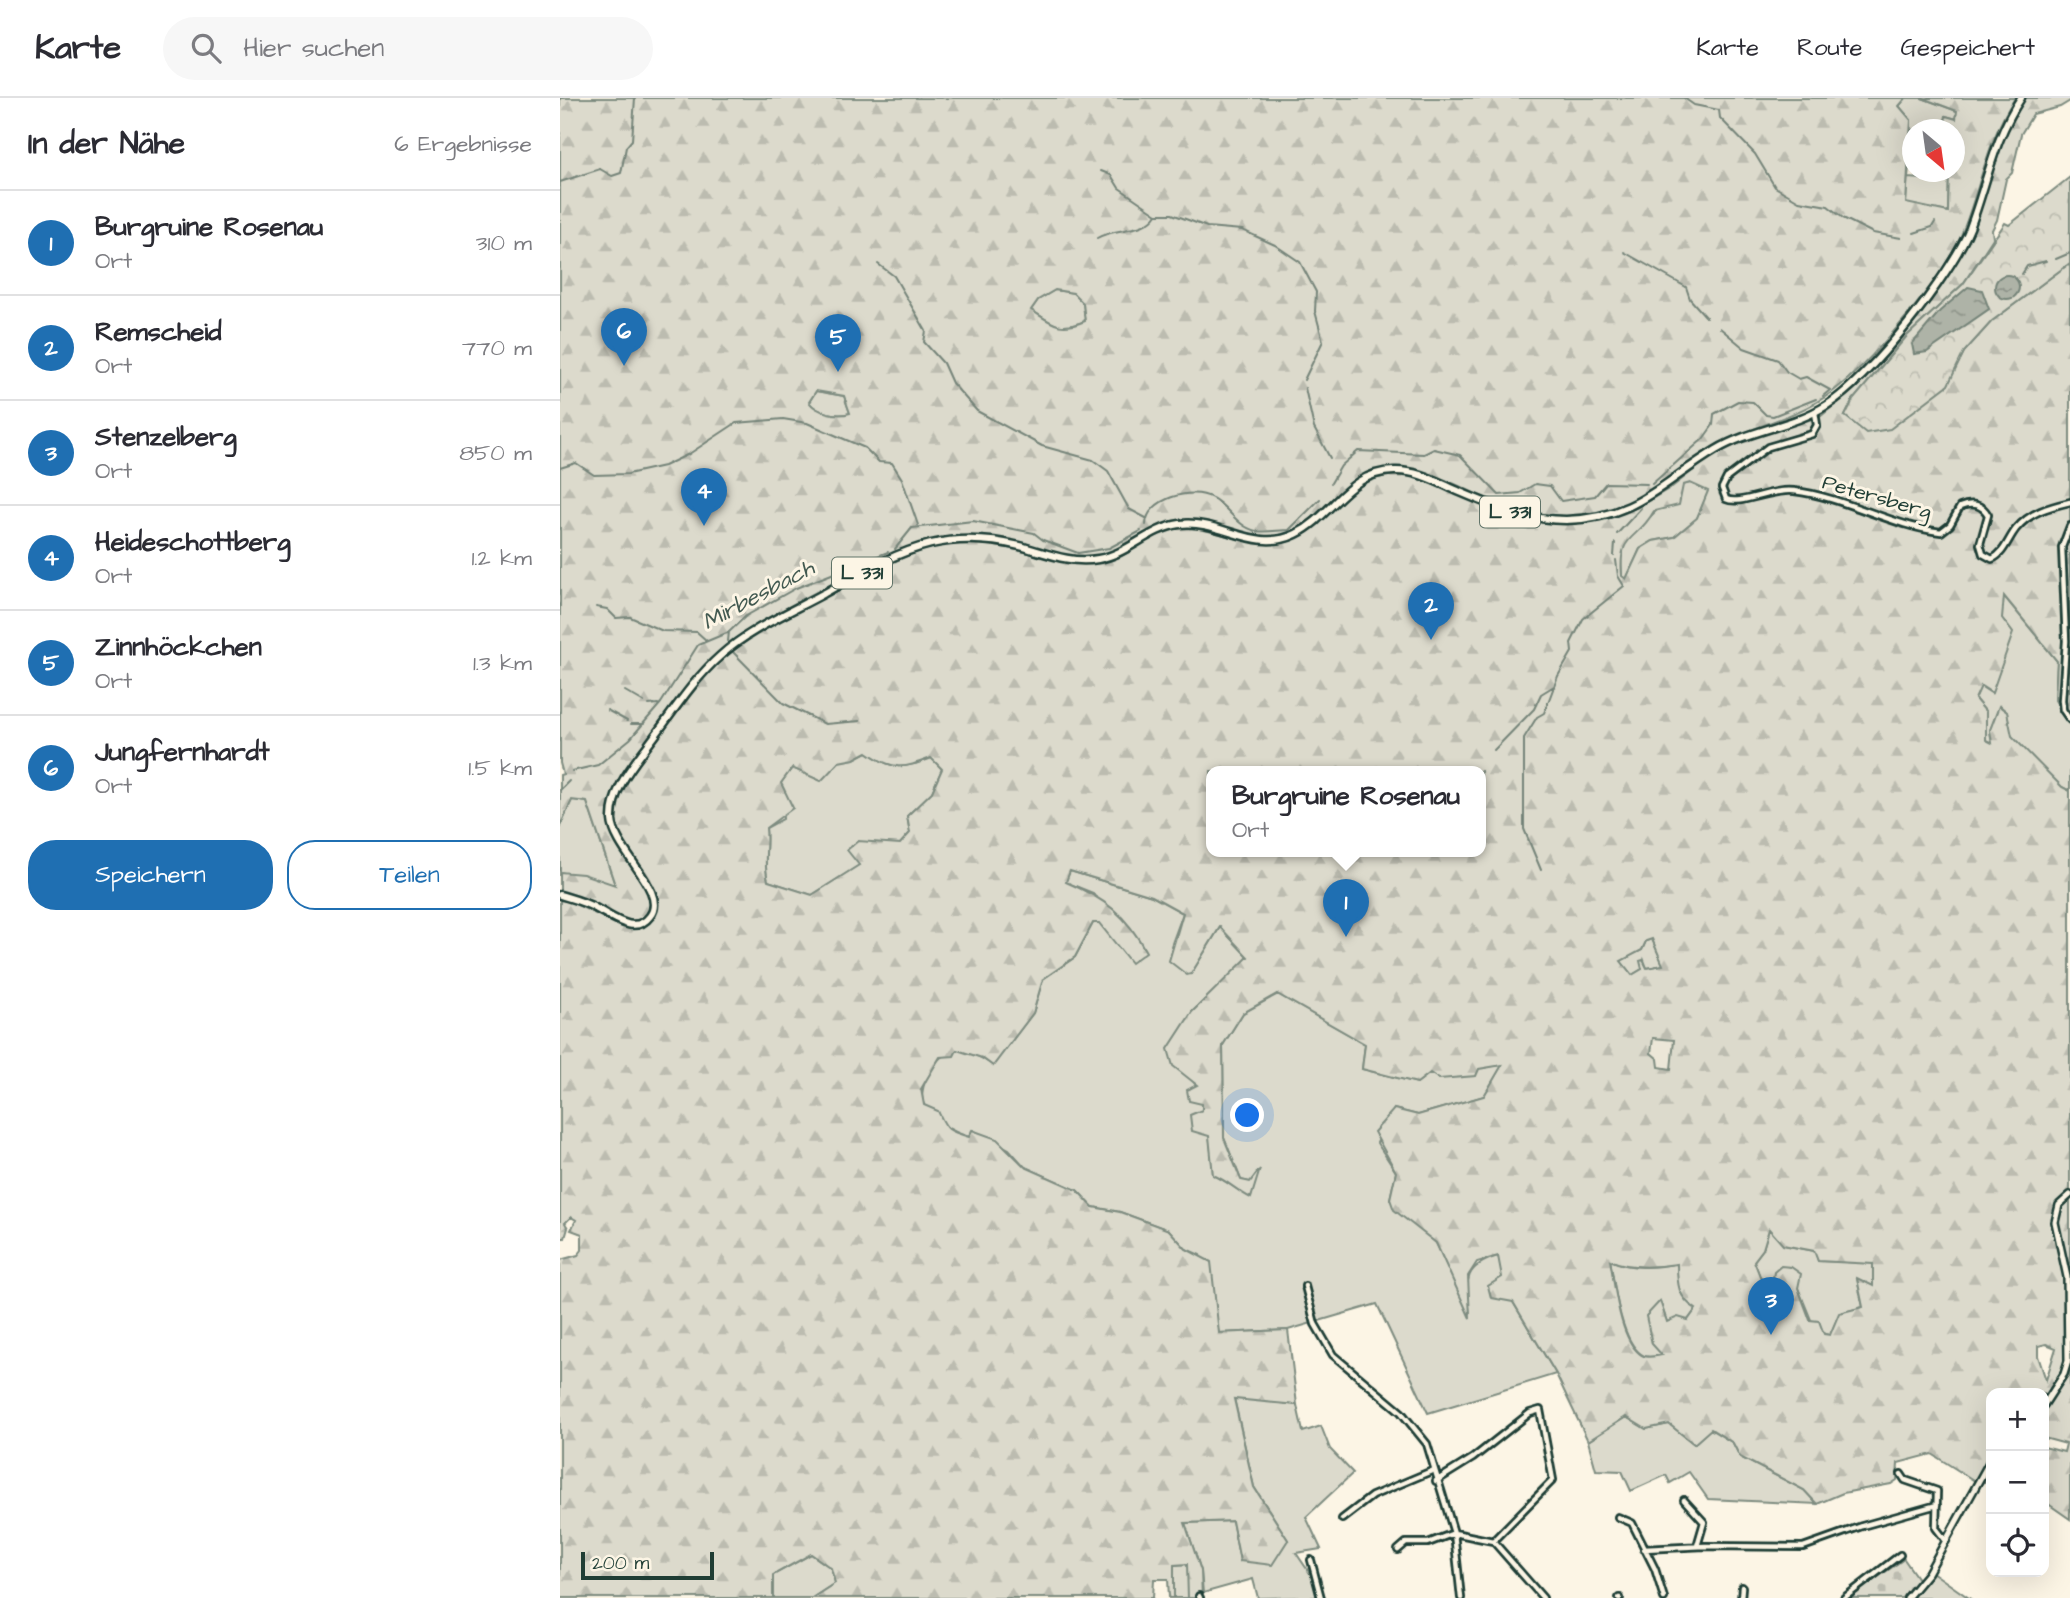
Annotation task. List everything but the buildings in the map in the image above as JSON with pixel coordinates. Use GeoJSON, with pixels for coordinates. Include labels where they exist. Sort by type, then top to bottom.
{"type":"FeatureCollection","features":[{"type":"Feature","properties":{"kind":"main road","name":"L 331"},"geometry":{"type":"LineString","coordinates":[[560,895],[588,904],[624,924],[636,925],[647,920],[654,909],[653,891],[623,851],[613,824],[615,798],[633,766],[692,686],[726,651],[782,615],[906,552],[933,544],[974,540],[1002,542],[1066,559],[1093,560],[1118,553],[1163,528],[1189,523],[1214,527],[1254,540],[1278,540],[1308,527],[1360,480],[1392,471],[1422,475],[1519,514],[1550,519],[1584,519],[1632,506],[1665,488],[1711,453],[1732,441],[1816,416],[1860,376],[1924,302],[1951,266],[1971,226],[1997,142],[2021,98]]}},
{"type":"Feature","properties":{"kind":"main road"},"geometry":{"type":"LineString","coordinates":[[2049,1397],[2064,1374],[2068,1361],[2067,1277],[2055,1222],[2059,1205],[2070,1195]]}},
{"type":"Feature","properties":{"kind":"main road"},"geometry":{"type":"LineString","coordinates":[[1907,1598],[1928,1573],[1986,1468]]}},
{"type":"Feature","properties":{"kind":"street","name":"Petersberg"},"geometry":{"type":"LineString","coordinates":[[1816,416],[1812,434],[1768,447],[1735,471],[1723,483],[1722,491],[1726,499],[1740,502],[1773,491],[1794,491],[1846,502],[1941,532],[1950,525],[1960,507],[1972,504],[1984,510],[1987,515],[1980,544],[1983,554],[1992,559],[2000,555],[2015,530],[2028,518],[2044,509],[2070,502]]}},
{"type":"Feature","properties":{"kind":"street"},"geometry":{"type":"LineString","coordinates":[[2070,526],[2062,547],[2066,641],[2062,700],[2063,710],[2070,720]]}},
{"type":"Feature","properties":{"kind":"street"},"geometry":{"type":"LineString","coordinates":[[1305,1286],[1313,1319],[1336,1359],[1413,1424],[1427,1444],[1454,1534],[1461,1598]]}},
{"type":"Feature","properties":{"kind":"street"},"geometry":{"type":"LineString","coordinates":[[1436,1480],[1473,1458],[1530,1413],[1540,1410],[1552,1469],[1551,1483],[1493,1541]]}},
{"type":"Feature","properties":{"kind":"street"},"geometry":{"type":"LineString","coordinates":[[1342,1519],[1373,1496],[1434,1470]]}},
{"type":"Feature","properties":{"kind":"street"},"geometry":{"type":"LineString","coordinates":[[1901,1474],[1905,1480],[1936,1489],[1936,1528],[1946,1541]]}},
{"type":"Feature","properties":{"kind":"street"},"geometry":{"type":"LineString","coordinates":[[1684,1500],[1704,1522],[1697,1546]]}},
{"type":"Feature","properties":{"kind":"street"},"geometry":{"type":"LineString","coordinates":[[1644,1549],[1697,1546],[1803,1547],[1867,1524],[1937,1506]]}},
{"type":"Feature","properties":{"kind":"street"},"geometry":{"type":"LineString","coordinates":[[1618,1517],[1632,1522],[1655,1569],[1664,1598]]}},
{"type":"Feature","properties":{"kind":"street"},"geometry":{"type":"LineString","coordinates":[[1398,1550],[1406,1543],[1428,1543],[1454,1534],[1493,1541],[1543,1598]]}},
{"type":"Feature","properties":{"kind":"street"},"geometry":{"type":"LineString","coordinates":[[1844,1598],[1900,1555]]}},
{"type":"Feature","properties":{"kind":"street"},"geometry":{"type":"LineString","coordinates":[[1311,1560],[1321,1598]]}},
{"type":"Feature","properties":{"kind":"street"},"geometry":{"type":"LineString","coordinates":[[1741,1598],[1742,1587]]}},
{"type":"Feature","properties":{"kind":"shaded area"},"geometry":{"type":"Polygon","coordinates":[[[1653,1038],[1674,1040],[1671,1069],[1659,1067],[1651,1053],[1653,1038]]]}},
{"type":"Feature","properties":{"kind":"green space"},"geometry":{"type":"Polygon","coordinates":[[[560,98],[1906,98],[1899,106],[1910,119],[1902,119],[1902,182],[1907,182],[1906,203],[1948,212],[1949,182],[1965,182],[1965,119],[1956,119],[1957,111],[1922,98],[2015,98],[1990,149],[1967,221],[1951,255],[1924,295],[1872,356],[1841,385],[1814,404],[1723,442],[1670,481],[1637,500],[1601,512],[1564,517],[1545,516],[1493,502],[1427,473],[1393,468],[1374,471],[1358,479],[1305,524],[1273,537],[1261,538],[1205,523],[1181,521],[1159,527],[1117,550],[1095,557],[1064,556],[998,540],[965,537],[941,541],[874,565],[766,620],[719,653],[679,698],[631,763],[610,803],[609,824],[615,841],[645,886],[650,900],[647,915],[632,921],[617,917],[587,900],[560,893],[560,872],[583,874],[615,885],[587,802],[572,800],[560,826],[560,775],[563,774],[560,763],[560,98]],[[1055,290],[1038,300],[1031,310],[1056,325],[1069,326],[1085,321],[1083,303],[1073,293],[1055,290]],[[816,391],[809,402],[822,411],[834,414],[850,413],[844,396],[816,391]]]}},
{"type":"Feature","properties":{"kind":"green space"},"geometry":{"type":"Polygon","coordinates":[[[1906,98],[1922,98],[1957,111],[1957,119],[1946,116],[1946,119],[1910,119],[1899,106],[1906,98]]]}},
{"type":"Feature","properties":{"kind":"green space"},"geometry":{"type":"Polygon","coordinates":[[[2025,98],[2070,98],[2070,101],[2060,107],[2033,114],[2021,134],[2012,173],[2006,179],[1997,220],[1992,230],[1993,238],[1963,284],[1907,336],[1853,400],[1845,416],[1918,406],[1947,385],[1964,352],[1992,321],[2070,263],[2070,723],[2055,700],[2057,661],[2004,596],[2002,618],[2013,633],[1992,693],[1981,686],[1975,699],[1986,712],[1986,740],[1992,743],[1990,730],[1999,706],[2007,712],[2012,736],[2062,787],[2070,791],[2070,1519],[2049,1504],[2049,1448],[2064,1452],[2066,1444],[2049,1439],[2049,1388],[1986,1388],[1986,1482],[1978,1483],[1932,1454],[1898,1463],[1897,1480],[1891,1484],[1843,1493],[1817,1504],[1804,1490],[1740,1457],[1733,1443],[1711,1429],[1694,1444],[1669,1424],[1646,1429],[1626,1417],[1588,1441],[1556,1374],[1513,1302],[1491,1298],[1488,1286],[1502,1277],[1498,1256],[1477,1262],[1468,1276],[1470,1318],[1436,1243],[1394,1210],[1390,1199],[1396,1172],[1374,1132],[1394,1109],[1418,1115],[1484,1096],[1502,1065],[1479,1069],[1476,1076],[1439,1079],[1430,1073],[1417,1083],[1362,1069],[1365,1044],[1277,994],[1243,1013],[1223,1045],[1224,1138],[1241,1180],[1250,1182],[1260,1169],[1251,1198],[1213,1175],[1209,1136],[1192,1131],[1190,1115],[1202,1110],[1202,1104],[1189,1101],[1187,1090],[1197,1085],[1173,1066],[1168,1049],[1192,1012],[1248,957],[1220,927],[1191,974],[1187,975],[1169,961],[1183,913],[1152,896],[1070,871],[1066,882],[1092,894],[1113,909],[1131,928],[1146,952],[1131,963],[1099,923],[1093,923],[1075,957],[1043,979],[1033,1013],[993,1066],[982,1058],[957,1050],[954,1056],[940,1057],[921,1089],[924,1105],[938,1111],[951,1131],[969,1137],[972,1130],[997,1139],[1025,1167],[1077,1190],[1093,1207],[1120,1212],[1169,1230],[1186,1249],[1211,1262],[1219,1333],[1288,1330],[1297,1405],[1234,1399],[1254,1487],[1288,1540],[1272,1565],[1240,1561],[1232,1521],[1185,1523],[1201,1571],[1202,1598],[1188,1598],[1187,1564],[1174,1565],[1174,1598],[1169,1598],[1168,1579],[1154,1579],[1153,1598],[812,1598],[835,1583],[831,1568],[811,1554],[773,1575],[773,1598],[560,1598],[560,1260],[578,1255],[582,1250],[582,1234],[571,1230],[576,1220],[571,1217],[565,1223],[568,1228],[565,1238],[560,1238],[560,898],[608,920],[633,927],[644,925],[654,916],[658,907],[657,893],[623,843],[616,818],[618,803],[624,785],[683,701],[710,670],[739,645],[787,616],[903,558],[942,546],[989,545],[1076,564],[1116,558],[1155,535],[1178,528],[1204,530],[1255,543],[1281,543],[1299,537],[1313,527],[1350,491],[1365,482],[1385,476],[1411,476],[1523,520],[1558,524],[1599,520],[1638,507],[1672,487],[1713,455],[1737,443],[1821,416],[1844,397],[1943,281],[1967,242],[1996,153],[2025,98]],[[1690,483],[1683,485],[1679,505],[1654,511],[1626,544],[1622,576],[1626,579],[1640,549],[1653,541],[1674,537],[1697,518],[1708,491],[1690,483]],[[867,752],[854,759],[839,762],[821,781],[792,768],[781,783],[793,808],[766,828],[768,881],[812,895],[859,865],[847,850],[858,841],[900,844],[910,833],[907,816],[932,792],[942,769],[931,758],[898,766],[884,762],[867,752]],[[1652,939],[1646,941],[1642,950],[1621,961],[1632,975],[1642,969],[1640,961],[1643,960],[1647,968],[1663,965],[1652,939]],[[1653,1038],[1651,1053],[1658,1059],[1659,1067],[1671,1069],[1674,1040],[1653,1038]],[[1769,1229],[1763,1249],[1754,1261],[1765,1289],[1772,1284],[1774,1272],[1781,1266],[1791,1267],[1801,1274],[1798,1288],[1810,1320],[1819,1321],[1824,1334],[1830,1335],[1839,1313],[1863,1307],[1857,1278],[1873,1286],[1873,1264],[1818,1261],[1814,1251],[1783,1245],[1769,1229]],[[1610,1260],[1619,1310],[1627,1336],[1640,1354],[1651,1357],[1662,1355],[1652,1344],[1646,1316],[1660,1301],[1667,1322],[1678,1317],[1688,1320],[1696,1309],[1682,1295],[1677,1278],[1677,1264],[1634,1266],[1610,1260]],[[2046,1344],[2038,1346],[2038,1356],[2046,1380],[2056,1348],[2046,1344]]]}},
{"type":"Feature","properties":{"kind":"green space"},"geometry":{"type":"Polygon","coordinates":[[[2070,177],[2070,263],[1992,321],[1964,352],[1948,385],[1890,429],[1866,433],[1845,416],[1853,400],[1907,336],[1963,284],[2005,223],[2009,225],[2070,177]]]}},
{"type":"Feature","properties":{"kind":"green space"},"geometry":{"type":"Polygon","coordinates":[[[1907,182],[1949,182],[1948,212],[1906,204],[1907,182]]]}},
{"type":"Feature","properties":{"kind":"green space"},"geometry":{"type":"Polygon","coordinates":[[[1055,290],[1074,293],[1083,303],[1085,321],[1069,326],[1056,325],[1031,310],[1038,300],[1055,290]]]}},
{"type":"Feature","properties":{"kind":"green space"},"geometry":{"type":"Polygon","coordinates":[[[816,391],[844,396],[850,413],[834,414],[817,409],[809,402],[816,391]]]}},
{"type":"Feature","properties":{"kind":"green space"},"geometry":{"type":"Polygon","coordinates":[[[1690,483],[1709,491],[1697,518],[1674,537],[1653,541],[1640,549],[1626,580],[1622,577],[1621,554],[1626,540],[1683,485],[1690,483]]]}},
{"type":"Feature","properties":{"kind":"green space"},"geometry":{"type":"Polygon","coordinates":[[[2003,595],[2057,661],[2055,700],[2070,723],[2070,791],[2062,787],[2011,736],[2007,712],[2000,706],[1990,730],[1992,744],[1986,740],[1986,712],[1975,699],[1980,686],[1991,693],[2003,595]]]}},
{"type":"Feature","properties":{"kind":"green space"},"geometry":{"type":"Polygon","coordinates":[[[867,752],[884,762],[898,766],[932,758],[942,769],[932,792],[907,816],[910,833],[900,844],[858,842],[860,865],[812,895],[768,881],[766,828],[783,819],[781,783],[792,768],[854,759],[867,752]]]}},
{"type":"Feature","properties":{"kind":"green space"},"geometry":{"type":"Polygon","coordinates":[[[572,800],[587,802],[615,885],[560,872],[560,826],[572,800]]]}},
{"type":"Feature","properties":{"kind":"green space"},"geometry":{"type":"Polygon","coordinates":[[[1070,871],[1152,896],[1183,913],[1171,946],[1191,974],[1220,927],[1249,958],[1192,1012],[1191,1079],[1197,1087],[1205,1110],[1213,1175],[1251,1197],[1258,1171],[1250,1182],[1241,1180],[1224,1138],[1223,1045],[1243,1013],[1278,994],[1365,1044],[1362,1069],[1417,1083],[1430,1073],[1503,1065],[1484,1096],[1418,1115],[1394,1109],[1377,1143],[1396,1172],[1390,1199],[1436,1243],[1470,1314],[1468,1284],[1472,1270],[1486,1260],[1498,1256],[1513,1302],[1556,1374],[1428,1413],[1377,1304],[1288,1330],[1219,1333],[1200,1255],[1186,1249],[1169,1230],[1120,1212],[1093,1207],[1077,1190],[1025,1167],[1009,1149],[973,1130],[969,1137],[956,1132],[930,1114],[922,1095],[927,1077],[937,1061],[951,1051],[959,1050],[993,1065],[1033,1013],[1043,979],[1075,957],[1093,923],[1099,922],[1115,941],[1093,893],[1065,882],[1070,871]]]}},
{"type":"Feature","properties":{"kind":"green space"},"geometry":{"type":"Polygon","coordinates":[[[1652,939],[1664,965],[1647,968],[1644,960],[1642,969],[1632,975],[1620,960],[1642,950],[1646,941],[1652,939]]]}},
{"type":"Feature","properties":{"kind":"green space"},"geometry":{"type":"Polygon","coordinates":[[[1769,1229],[1784,1245],[1815,1251],[1818,1261],[1873,1263],[1873,1286],[1857,1279],[1863,1307],[1840,1313],[1830,1335],[1824,1334],[1811,1320],[1798,1288],[1772,1284],[1765,1290],[1754,1261],[1763,1249],[1769,1229]]]}},
{"type":"Feature","properties":{"kind":"green space"},"geometry":{"type":"Polygon","coordinates":[[[1610,1259],[1625,1265],[1642,1267],[1677,1263],[1696,1309],[1688,1320],[1667,1322],[1660,1301],[1663,1355],[1643,1356],[1634,1347],[1619,1310],[1610,1259]]]}},
{"type":"Feature","properties":{"kind":"green space"},"geometry":{"type":"Polygon","coordinates":[[[1234,1398],[1297,1405],[1303,1432],[1321,1426],[1330,1449],[1353,1473],[1306,1517],[1321,1549],[1296,1553],[1311,1575],[1318,1597],[1258,1598],[1253,1579],[1203,1593],[1201,1571],[1185,1523],[1232,1521],[1240,1561],[1288,1540],[1254,1487],[1234,1398]]]}},
{"type":"Feature","properties":{"kind":"green space"},"geometry":{"type":"Polygon","coordinates":[[[1626,1417],[1646,1429],[1669,1424],[1694,1444],[1710,1429],[1733,1443],[1740,1457],[1804,1490],[1817,1504],[1708,1499],[1689,1472],[1670,1483],[1666,1475],[1631,1491],[1622,1471],[1596,1470],[1588,1441],[1626,1417]]]}},
{"type":"Feature","properties":{"kind":"green space"},"geometry":{"type":"Polygon","coordinates":[[[811,1554],[831,1568],[835,1583],[812,1598],[773,1598],[773,1575],[811,1554]]]}},
{"type":"Feature","properties":{"kind":"green space"},"geometry":{"type":"Polygon","coordinates":[[[1904,1559],[1918,1579],[1902,1598],[1848,1598],[1904,1559]]]}},
{"type":"Feature","properties":{"kind":"green space"},"geometry":{"type":"Polygon","coordinates":[[[1188,1564],[1188,1598],[1174,1598],[1174,1565],[1188,1564]]]}},
{"type":"Feature","properties":{"kind":"green space"},"geometry":{"type":"Polygon","coordinates":[[[1932,1572],[1969,1598],[1911,1598],[1932,1572]]]}},
{"type":"Feature","properties":{"kind":"water"},"geometry":{"type":"Polygon","coordinates":[[[2007,275],[2016,278],[2019,287],[2016,296],[2007,299],[1998,296],[1995,287],[1998,278],[2007,275]]]}},
{"type":"Feature","properties":{"kind":"water"},"geometry":{"type":"Polygon","coordinates":[[[1968,287],[1982,290],[1989,309],[1927,352],[1914,354],[1912,344],[1940,311],[1968,287]]]}},
{"type":"Feature","properties":{"kind":"waterway"},"geometry":{"type":"LineString","coordinates":[[560,182],[600,169],[612,176],[621,173],[626,147],[632,140],[635,98]]}},
{"type":"Feature","properties":{"kind":"waterway"},"geometry":{"type":"LineString","coordinates":[[1684,98],[1694,105],[1719,110],[1720,118],[1755,154],[1775,187],[1799,201],[1828,206],[1843,218],[1873,233],[1901,238]]}},
{"type":"Feature","properties":{"kind":"waterway"},"geometry":{"type":"LineString","coordinates":[[1101,171],[1111,175],[1119,188],[1157,214],[1172,214],[1207,227],[1242,230],[1275,245],[1300,262],[1316,292],[1315,311],[1323,341],[1304,380]]}},
{"type":"Feature","properties":{"kind":"waterway"},"geometry":{"type":"LineString","coordinates":[[1097,238],[1138,227],[1152,220],[1157,214]]}},
{"type":"Feature","properties":{"kind":"waterway"},"geometry":{"type":"LineString","coordinates":[[1914,233],[1932,227],[1935,222]]}},
{"type":"Feature","properties":{"kind":"waterway"},"geometry":{"type":"LineString","coordinates":[[1624,252],[1686,287],[1690,299],[1706,317]]}},
{"type":"Feature","properties":{"kind":"waterway","name":"Mirbesbach"},"geometry":{"type":"LineString","coordinates":[[2056,259],[2070,253]]}},
{"type":"Feature","properties":{"kind":"waterway","name":"Mirbesbach"},"geometry":{"type":"LineString","coordinates":[[2022,274],[2027,266],[2046,261]]}},
{"type":"Feature","properties":{"kind":"waterway"},"geometry":{"type":"LineString","coordinates":[[878,264],[894,276],[926,331],[924,342],[943,363],[952,383],[977,411],[1042,446],[1093,460],[1108,471],[1129,509],[1146,518]]}},
{"type":"Feature","properties":{"kind":"waterway"},"geometry":{"type":"LineString","coordinates":[[1720,328],[1744,348],[1778,360],[1787,372],[1799,379],[1806,377],[1830,390],[1823,396]]}},
{"type":"Feature","properties":{"kind":"waterway"},"geometry":{"type":"LineString","coordinates":[[1305,388],[1314,428],[1330,458]]}},
{"type":"Feature","properties":{"kind":"waterway","name":"Mirbesbach"},"geometry":{"type":"LineString","coordinates":[[1652,484],[1703,439],[1713,425],[1714,414],[1738,401],[1753,402],[1766,415],[1773,416],[1816,399]]}},
{"type":"Feature","properties":{"kind":"waterway"},"geometry":{"type":"LineString","coordinates":[[560,468],[576,463],[594,475],[628,474],[664,466],[689,454],[736,423],[783,419],[807,423],[865,448],[879,462],[892,463],[902,479],[918,525]]}},
{"type":"Feature","properties":{"kind":"waterway","name":"Mirbesbach"},"geometry":{"type":"LineString","coordinates":[[1331,483],[1341,466],[1358,451],[1424,454],[1434,449],[1460,455],[1499,495],[1520,493],[1535,484],[1550,486],[1561,501],[1595,496],[1606,483],[1647,484]]}},
{"type":"Feature","properties":{"kind":"waterway","name":"Mirbesbach"},"geometry":{"type":"LineString","coordinates":[[1146,525],[1148,516],[1162,502],[1182,494],[1193,494],[1212,498],[1249,529],[1264,532],[1289,530],[1320,499]]}},
{"type":"Feature","properties":{"kind":"waterway"},"geometry":{"type":"LineString","coordinates":[[1617,534],[1641,508]]}},
{"type":"Feature","properties":{"kind":"waterway","name":"Mirbesbach"},"geometry":{"type":"LineString","coordinates":[[895,549],[912,528],[973,521],[1034,533],[1043,540],[1078,553],[1109,548],[1141,531]]}},
{"type":"Feature","properties":{"kind":"waterway"},"geometry":{"type":"LineString","coordinates":[[1614,556],[1615,543]]}},
{"type":"Feature","properties":{"kind":"waterway","name":"Mirbesbach"},"geometry":{"type":"LineString","coordinates":[[572,771],[598,765],[630,739],[661,703],[698,645],[729,632],[746,616],[796,588],[888,552]]}},
{"type":"Feature","properties":{"kind":"waterway"},"geometry":{"type":"LineString","coordinates":[[1541,870],[1524,829],[1524,738],[1537,717],[1544,713],[1558,676],[1572,652],[1571,643],[1583,619],[1624,586],[1618,576],[1616,560]]}},
{"type":"Feature","properties":{"kind":"waterway"},"geometry":{"type":"LineString","coordinates":[[596,607],[607,609],[616,618],[630,617],[663,631],[697,632],[707,641]]}},
{"type":"Feature","properties":{"kind":"waterway","name":"Mirbesbach"},"geometry":{"type":"LineString","coordinates":[[728,641],[729,632]]}},
{"type":"Feature","properties":{"kind":"waterway"},"geometry":{"type":"LineString","coordinates":[[732,651],[783,703],[825,724],[860,721]]}},
{"type":"Feature","properties":{"kind":"waterway"},"geometry":{"type":"LineString","coordinates":[[1494,750],[1534,709],[1541,694],[1554,686]]}},
{"type":"Feature","properties":{"kind":"waterway"},"geometry":{"type":"LineString","coordinates":[[625,691],[644,702]]}},
{"type":"Feature","properties":{"kind":"waterway"},"geometry":{"type":"LineString","coordinates":[[649,705],[658,704]]}},
{"type":"Feature","properties":{"kind":"waterway"},"geometry":{"type":"LineString","coordinates":[[607,710],[627,721]]}},
{"type":"Feature","properties":{"kind":"waterway"},"geometry":{"type":"LineString","coordinates":[[631,724],[644,724]]}},
{"type":"Feature","properties":{"kind":"waterway"},"geometry":{"type":"LineString","coordinates":[[560,790],[569,781]]}},
{"type":"Feature","properties":{"kind":"place","name":"Jungfernhardt"},"geometry":{"type":"Point","coordinates":[624,366]}},
{"type":"Feature","properties":{"kind":"place","name":"Zinnhöckchen"},"geometry":{"type":"Point","coordinates":[838,372]}},
{"type":"Feature","properties":{"kind":"place","name":"Heideschottberg"},"geometry":{"type":"Point","coordinates":[704,526]}},
{"type":"Feature","properties":{"kind":"place","name":"Remscheid"},"geometry":{"type":"Point","coordinates":[1431,640]}},
{"type":"Feature","properties":{"kind":"place","name":"Burgruine Rosenau"},"geometry":{"type":"Point","coordinates":[1346,937]}},
{"type":"Feature","properties":{"kind":"place","name":"Stenzelberg"},"geometry":{"type":"Point","coordinates":[1771,1335]}}]}
